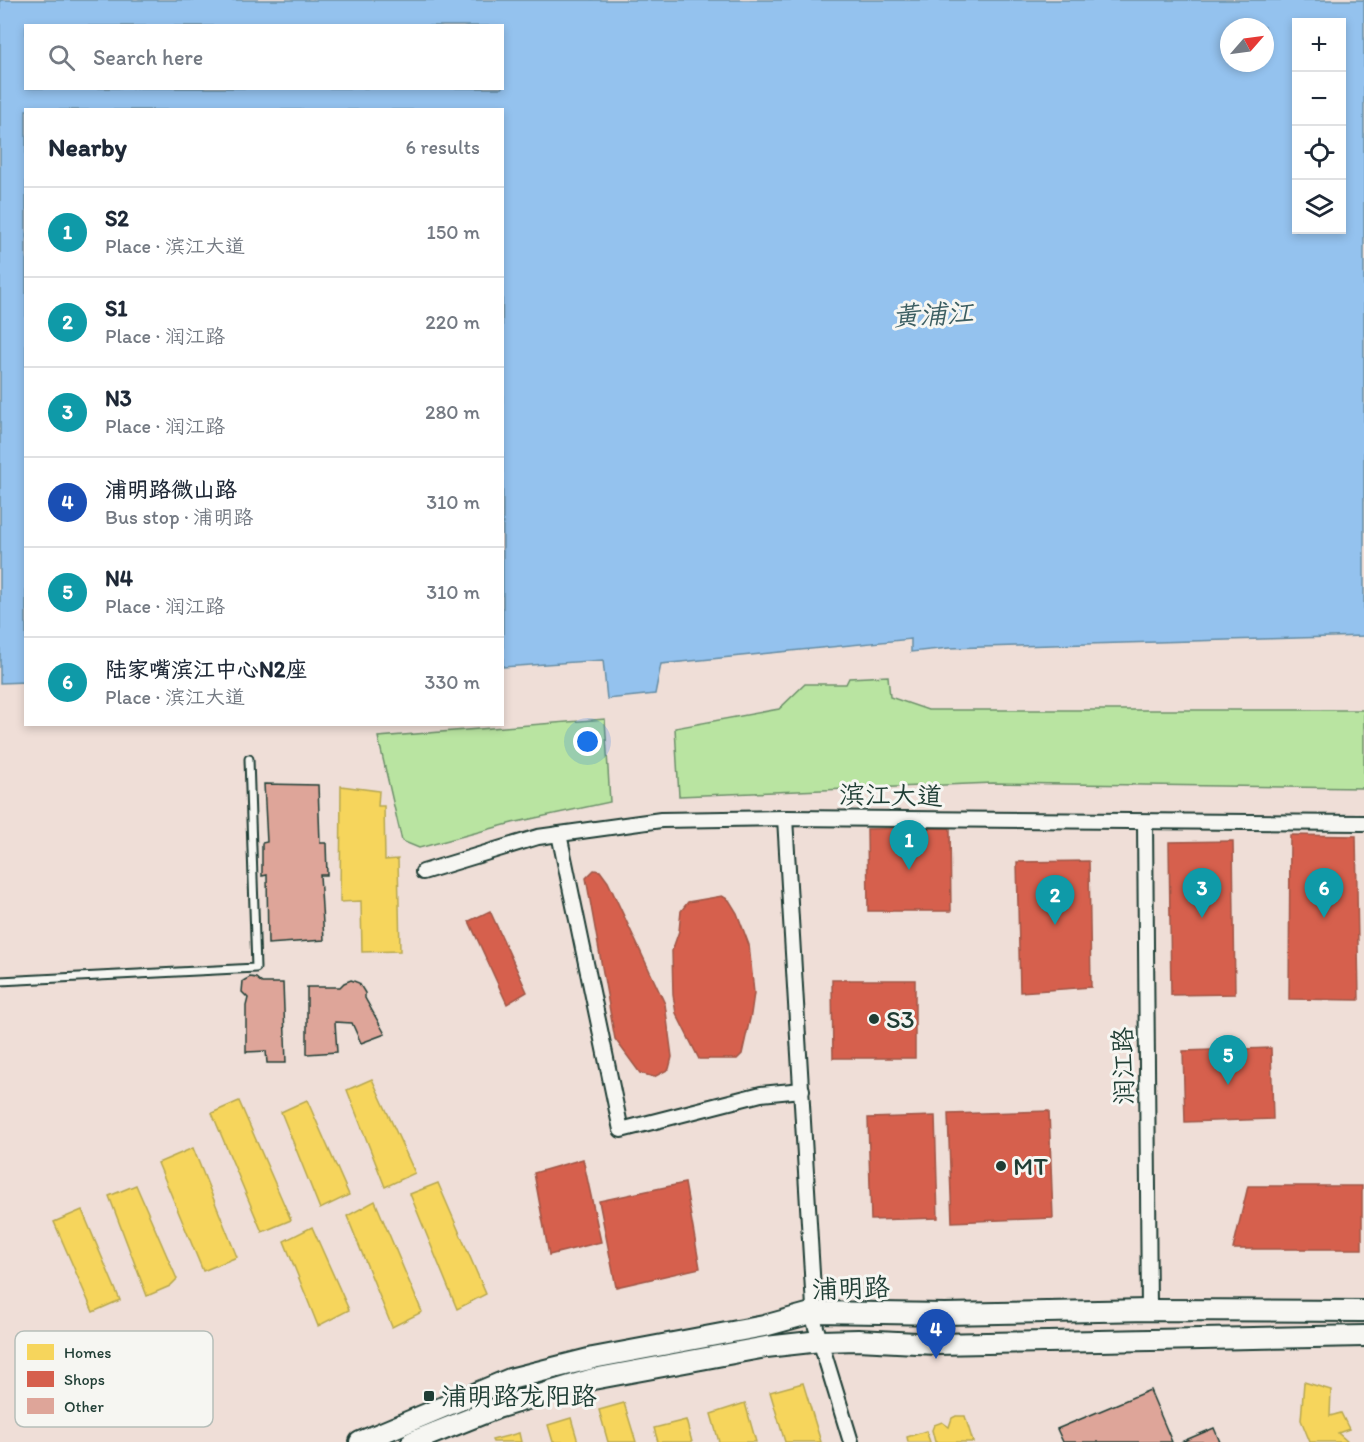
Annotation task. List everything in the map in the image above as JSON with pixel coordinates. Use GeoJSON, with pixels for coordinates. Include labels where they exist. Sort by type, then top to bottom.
{"type":"FeatureCollection","features":[{"type":"Feature","properties":{"kind":"main road","name":"浦明路"},"geometry":{"type":"LineString","coordinates":[[360,1442],[510,1378],[593,1358],[764,1326],[817,1326],[945,1314],[1149,1310],[1364,1311]]}},
{"type":"Feature","properties":{"kind":"main road","name":"浦明路"},"geometry":{"type":"LineString","coordinates":[[412,1442],[497,1408],[592,1379],[766,1347],[817,1326],[858,1340],[936,1344],[1364,1336]]}},
{"type":"Feature","properties":{"kind":"street","name":"滨江大道"},"geometry":{"type":"LineString","coordinates":[[423,872],[538,837],[661,820],[785,818],[1364,823]]}},
{"type":"Feature","properties":{"kind":"street"},"geometry":{"type":"LineString","coordinates":[[785,818],[817,1326],[851,1442]]}},
{"type":"Feature","properties":{"kind":"street","name":"润江路"},"geometry":{"type":"LineString","coordinates":[[1145,822],[1149,1310]]}},
{"type":"Feature","properties":{"kind":"street"},"geometry":{"type":"LineString","coordinates":[[559,834],[621,1130],[761,1094],[802,1090]]}},
{"type":"Feature","properties":{"kind":"lane"},"geometry":{"type":"LineString","coordinates":[[0,981],[256,968],[249,759]]}},
{"type":"Feature","properties":{"kind":"green space"},"geometry":{"type":"Polygon","coordinates":[[[888,676],[890,697],[928,710],[1364,710],[1364,788],[993,783],[679,796],[675,728],[779,709],[805,684],[846,684],[849,678],[888,676]]]}},
{"type":"Feature","properties":{"kind":"green space"},"geometry":{"type":"Polygon","coordinates":[[[605,719],[610,802],[512,823],[419,848],[402,841],[378,737],[605,719]]]}},
{"type":"Feature","properties":{"kind":"water","name":"黄浦江"},"geometry":{"type":"Polygon","coordinates":[[[0,0],[1364,0],[1364,636],[949,648],[911,652],[911,639],[661,664],[655,694],[607,699],[603,660],[504,667],[504,108],[24,108],[24,682],[0,683],[0,0]]]}},
{"type":"Feature","properties":{"kind":"building: Homes"},"geometry":{"type":"Polygon","coordinates":[[[341,786],[379,791],[378,806],[384,806],[385,860],[398,859],[400,951],[362,952],[361,901],[340,902],[341,786]]]}},
{"type":"Feature","properties":{"kind":"building: Homes"},"geometry":{"type":"Polygon","coordinates":[[[372,1079],[415,1173],[385,1187],[347,1090],[372,1079]]]}},
{"type":"Feature","properties":{"kind":"building: Homes"},"geometry":{"type":"Polygon","coordinates":[[[307,1100],[349,1195],[320,1209],[281,1112],[307,1100]]]}},
{"type":"Feature","properties":{"kind":"building: Homes"},"geometry":{"type":"Polygon","coordinates":[[[239,1101],[291,1220],[262,1232],[212,1113],[239,1101]]]}},
{"type":"Feature","properties":{"kind":"building: Homes"},"geometry":{"type":"Polygon","coordinates":[[[193,1148],[237,1257],[203,1271],[158,1163],[193,1148]]]}},
{"type":"Feature","properties":{"kind":"building: Homes"},"geometry":{"type":"Polygon","coordinates":[[[438,1183],[486,1294],[457,1309],[410,1194],[438,1183]]]}},
{"type":"Feature","properties":{"kind":"building: Homes"},"geometry":{"type":"Polygon","coordinates":[[[136,1185],[177,1279],[170,1286],[147,1296],[109,1196],[136,1185]]]}},
{"type":"Feature","properties":{"kind":"building: Homes"},"geometry":{"type":"Polygon","coordinates":[[[375,1201],[422,1312],[392,1327],[347,1216],[375,1201]]]}},
{"type":"Feature","properties":{"kind":"building: Homes"},"geometry":{"type":"Polygon","coordinates":[[[82,1210],[120,1300],[93,1312],[54,1222],[82,1210]]]}},
{"type":"Feature","properties":{"kind":"building: Homes"},"geometry":{"type":"Polygon","coordinates":[[[312,1227],[349,1310],[318,1326],[284,1241],[312,1227]]]}},
{"type":"Feature","properties":{"kind":"building: Homes"},"geometry":{"type":"Polygon","coordinates":[[[1304,1382],[1331,1390],[1330,1416],[1341,1413],[1349,1429],[1338,1433],[1348,1442],[1310,1442],[1301,1420],[1304,1382]]]}},
{"type":"Feature","properties":{"kind":"building: Homes"},"geometry":{"type":"Polygon","coordinates":[[[803,1383],[821,1442],[785,1442],[770,1392],[803,1383]]]}},
{"type":"Feature","properties":{"kind":"building: Homes"},"geometry":{"type":"Polygon","coordinates":[[[624,1403],[636,1442],[608,1442],[599,1410],[624,1403]]]}},
{"type":"Feature","properties":{"kind":"building: Homes"},"geometry":{"type":"Polygon","coordinates":[[[745,1403],[756,1442],[719,1442],[711,1414],[745,1403]]]}},
{"type":"Feature","properties":{"kind":"building: Homes"},"geometry":{"type":"Polygon","coordinates":[[[965,1416],[973,1442],[935,1442],[932,1430],[934,1425],[942,1422],[949,1427],[952,1418],[965,1416]]]}},
{"type":"Feature","properties":{"kind":"building: Homes"},"geometry":{"type":"Polygon","coordinates":[[[571,1418],[578,1442],[553,1442],[548,1425],[571,1418]]]}},
{"type":"Feature","properties":{"kind":"building: Homes"},"geometry":{"type":"Polygon","coordinates":[[[686,1420],[692,1442],[658,1442],[654,1428],[686,1420]]]}},
{"type":"Feature","properties":{"kind":"building: Homes"},"geometry":{"type":"Polygon","coordinates":[[[926,1431],[930,1442],[908,1442],[907,1437],[926,1431]]]}},
{"type":"Feature","properties":{"kind":"building: Homes"},"geometry":{"type":"Polygon","coordinates":[[[519,1433],[521,1442],[493,1442],[492,1440],[519,1433]]]}},
{"type":"Feature","properties":{"kind":"building: Shops"},"geometry":{"type":"Polygon","coordinates":[[[950,828],[951,911],[868,911],[867,829],[950,828]]]}},
{"type":"Feature","properties":{"kind":"building: Shops"},"geometry":{"type":"Polygon","coordinates":[[[1290,835],[1356,836],[1359,1000],[1289,999],[1290,835]]]}},
{"type":"Feature","properties":{"kind":"building: Shops"},"geometry":{"type":"Polygon","coordinates":[[[1233,841],[1235,994],[1171,995],[1169,842],[1233,841]]]}},
{"type":"Feature","properties":{"kind":"building: Shops"},"geometry":{"type":"Polygon","coordinates":[[[1089,861],[1091,987],[1020,992],[1017,862],[1089,861]]]}},
{"type":"Feature","properties":{"kind":"building: Shops"},"geometry":{"type":"Polygon","coordinates":[[[594,870],[600,871],[608,882],[665,1004],[672,1057],[669,1069],[654,1077],[640,1073],[615,1039],[586,878],[594,870]]]}},
{"type":"Feature","properties":{"kind":"building: Shops"},"geometry":{"type":"Polygon","coordinates":[[[722,896],[729,900],[737,913],[749,945],[754,993],[742,1054],[737,1059],[699,1059],[676,1013],[673,995],[672,951],[679,931],[681,911],[688,902],[722,896]]]}},
{"type":"Feature","properties":{"kind":"building: Shops"},"geometry":{"type":"Polygon","coordinates":[[[490,911],[527,992],[507,1004],[469,921],[490,911]]]}},
{"type":"Feature","properties":{"kind":"building: Shops","name":"S3"},"geometry":{"type":"Polygon","coordinates":[[[832,980],[915,980],[915,1058],[833,1058],[832,980]]]}},
{"type":"Feature","properties":{"kind":"building: Shops"},"geometry":{"type":"Polygon","coordinates":[[[1271,1048],[1273,1119],[1185,1122],[1183,1051],[1271,1048]]]}},
{"type":"Feature","properties":{"kind":"building: Shops","name":"MT"},"geometry":{"type":"Polygon","coordinates":[[[1049,1111],[1053,1218],[952,1222],[948,1114],[1049,1111]]]}},
{"type":"Feature","properties":{"kind":"building: Shops","name":"MT"},"geometry":{"type":"Polygon","coordinates":[[[935,1116],[938,1218],[871,1220],[868,1118],[935,1116]]]}},
{"type":"Feature","properties":{"kind":"building: Shops"},"geometry":{"type":"Polygon","coordinates":[[[583,1159],[601,1242],[549,1255],[534,1173],[583,1159]]]}},
{"type":"Feature","properties":{"kind":"building: Shops"},"geometry":{"type":"Polygon","coordinates":[[[685,1183],[700,1268],[616,1287],[599,1201],[685,1183]]]}},
{"type":"Feature","properties":{"kind":"building: Shops"},"geometry":{"type":"Polygon","coordinates":[[[1248,1186],[1362,1186],[1362,1249],[1233,1249],[1248,1186]]]}},
{"type":"Feature","properties":{"kind":"building: Other"},"geometry":{"type":"Polygon","coordinates":[[[264,784],[318,785],[320,843],[326,843],[327,875],[320,875],[324,940],[268,944],[267,875],[262,876],[262,843],[267,842],[264,784]]]}},
{"type":"Feature","properties":{"kind":"building: Other"},"geometry":{"type":"Polygon","coordinates":[[[250,977],[262,983],[283,983],[286,1063],[267,1063],[266,1051],[246,1052],[248,998],[242,992],[243,981],[250,977]]]}},
{"type":"Feature","properties":{"kind":"building: Other"},"geometry":{"type":"Polygon","coordinates":[[[351,980],[359,983],[385,1034],[361,1043],[352,1023],[335,1022],[337,1052],[307,1054],[307,987],[340,987],[351,980]]]}},
{"type":"Feature","properties":{"kind":"building: Other"},"geometry":{"type":"Polygon","coordinates":[[[1150,1390],[1172,1442],[1063,1442],[1057,1429],[1150,1390]]]}},
{"type":"Feature","properties":{"kind":"building: Other"},"geometry":{"type":"Polygon","coordinates":[[[1214,1428],[1220,1442],[1181,1442],[1214,1428]]]}},
{"type":"Feature","properties":{"kind":"place","name":"S2"},"geometry":{"type":"Point","coordinates":[909,870]}},
{"type":"Feature","properties":{"kind":"place","name":"N3"},"geometry":{"type":"Point","coordinates":[1202,918]}},
{"type":"Feature","properties":{"kind":"place","name":"陆家嘴滨江中心N2座"},"geometry":{"type":"Point","coordinates":[1324,918]}},
{"type":"Feature","properties":{"kind":"place","name":"S1"},"geometry":{"type":"Point","coordinates":[1055,925]}},
{"type":"Feature","properties":{"kind":"place","name":"S3"},"geometry":{"type":"Point","coordinates":[874,1019]}},
{"type":"Feature","properties":{"kind":"place","name":"N4"},"geometry":{"type":"Point","coordinates":[1228,1085]}},
{"type":"Feature","properties":{"kind":"place","name":"MT"},"geometry":{"type":"Point","coordinates":[1001,1166]}},
{"type":"Feature","properties":{"kind":"place","name":"浦明路微山路"},"geometry":{"type":"Point","coordinates":[936,1359]}},
{"type":"Feature","properties":{"kind":"place","name":"浦明路龙阳路"},"geometry":{"type":"Point","coordinates":[429,1396]}}]}
